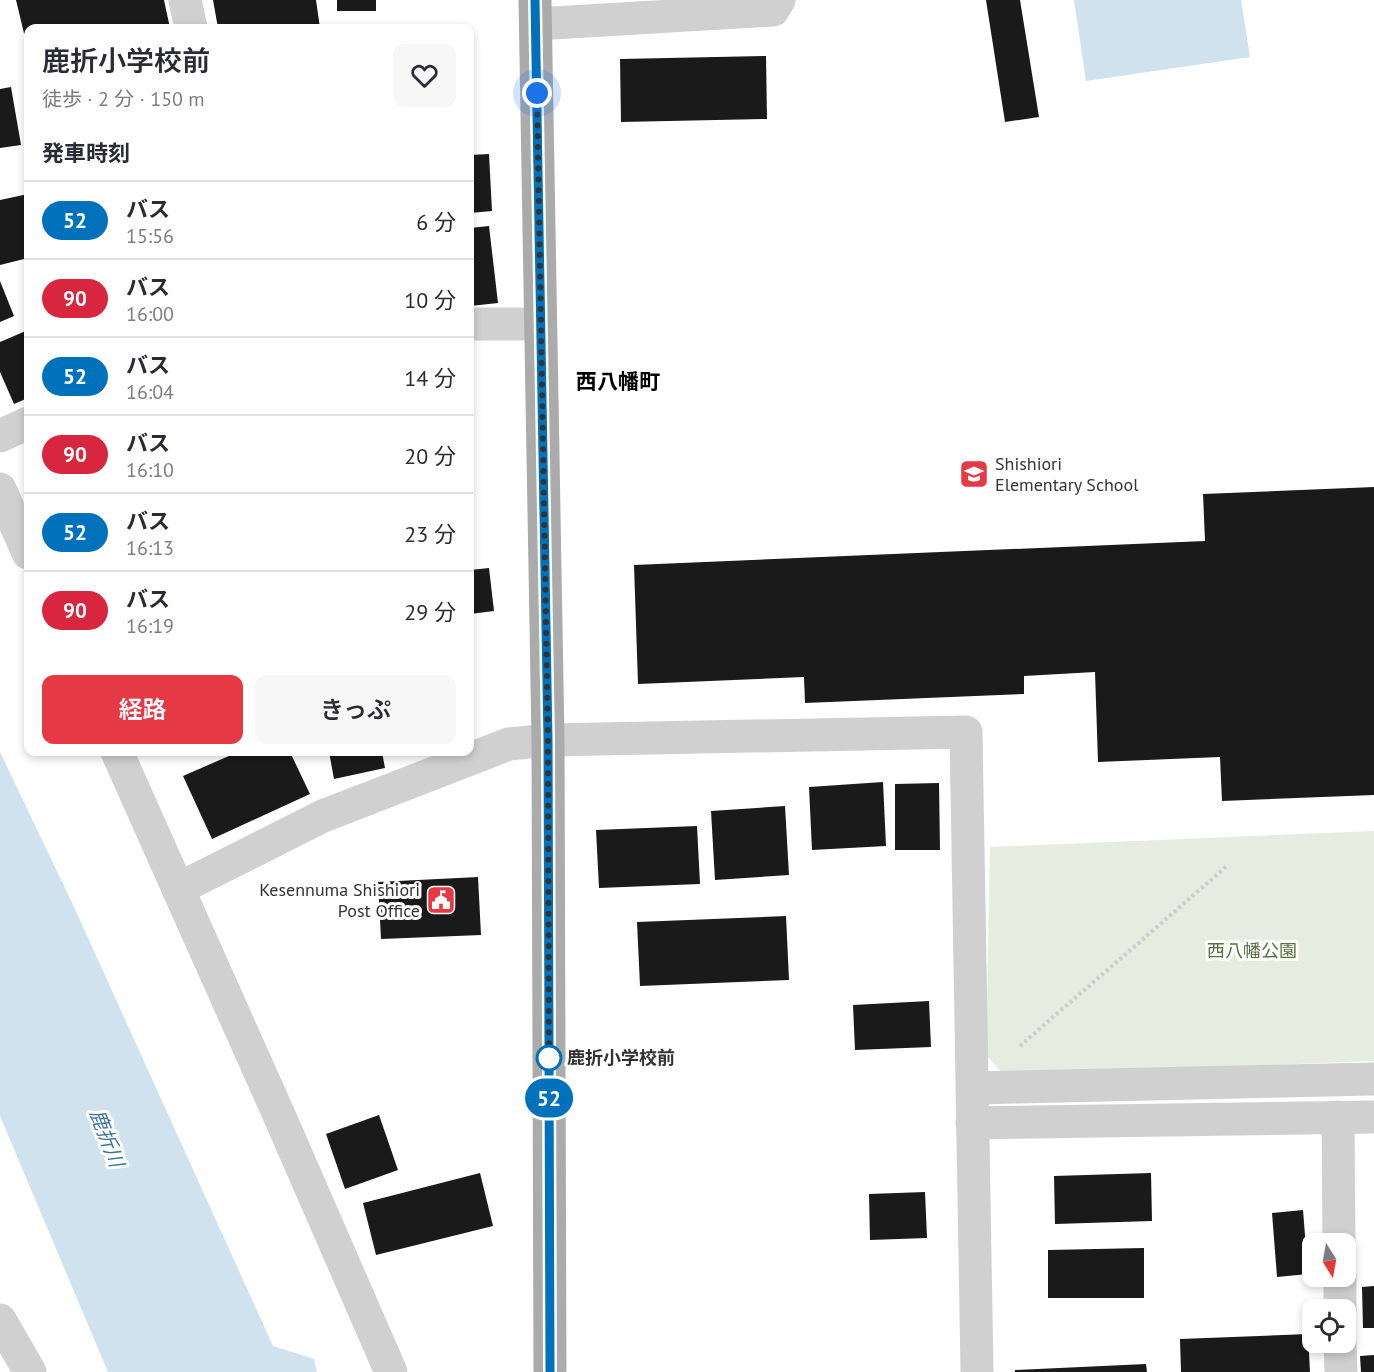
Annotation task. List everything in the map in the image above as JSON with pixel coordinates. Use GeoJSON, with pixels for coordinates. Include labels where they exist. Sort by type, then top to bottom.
{"type":"FeatureCollection","features":[{"type":"Feature","properties":{"kind":"main road"},"geometry":{"type":"LineString","coordinates":[[535,12],[548,740],[550,1372]]}},
{"type":"Feature","properties":{"kind":"street"},"geometry":{"type":"LineString","coordinates":[[184,0],[190,24]]}},
{"type":"Feature","properties":{"kind":"street"},"geometry":{"type":"LineString","coordinates":[[535,12],[773,10],[779,0]]}},
{"type":"Feature","properties":{"kind":"street"},"geometry":{"type":"LineString","coordinates":[[474,324],[540,324]]}},
{"type":"Feature","properties":{"kind":"street"},"geometry":{"type":"LineString","coordinates":[[0,436],[24,425]]}},
{"type":"Feature","properties":{"kind":"street"},"geometry":{"type":"LineString","coordinates":[[0,489],[24,544]]}},
{"type":"Feature","properties":{"kind":"street"},"geometry":{"type":"LineString","coordinates":[[178,889],[323,816],[509,744],[548,740],[966,732],[977,1372]]}},
{"type":"Feature","properties":{"kind":"street"},"geometry":{"type":"LineString","coordinates":[[119,756],[391,1372]]}},
{"type":"Feature","properties":{"kind":"street"},"geometry":{"type":"LineString","coordinates":[[972,1088],[1374,1079]]}},
{"type":"Feature","properties":{"kind":"street"},"geometry":{"type":"LineString","coordinates":[[1338,1117],[1339,1233]]}},
{"type":"Feature","properties":{"kind":"street"},"geometry":{"type":"LineString","coordinates":[[972,1123],[1374,1117]]}},
{"type":"Feature","properties":{"kind":"street"},"geometry":{"type":"LineString","coordinates":[[0,1320],[30,1372]]}},
{"type":"Feature","properties":{"kind":"street"},"geometry":{"type":"LineString","coordinates":[[1340,1353],[1341,1372]]}},
{"type":"Feature","properties":{"kind":"path"},"geometry":{"type":"LineString","coordinates":[[972,1088],[1227,866]]}},
{"type":"Feature","properties":{"kind":"green space","name":"西八幡公園"},"geometry":{"type":"Polygon","coordinates":[[[1374,831],[1374,1061],[1004,1075],[986,1055],[990,847],[1374,831]]]}},
{"type":"Feature","properties":{"kind":"water"},"geometry":{"type":"Polygon","coordinates":[[[1074,0],[1241,0],[1250,57],[1086,81],[1074,0]]]}},
{"type":"Feature","properties":{"kind":"water","name":"鹿折川"},"geometry":{"type":"Polygon","coordinates":[[[0,752],[75,909],[273,1346],[314,1359],[317,1372],[108,1372],[0,1116],[0,752]]]}},
{"type":"Feature","properties":{"kind":"building"},"geometry":{"type":"Polygon","coordinates":[[[16,0],[164,0],[169,24],[24,24],[24,33],[16,0]]]}},
{"type":"Feature","properties":{"kind":"building"},"geometry":{"type":"Polygon","coordinates":[[[213,0],[316,0],[319,24],[217,24],[213,0]]]}},
{"type":"Feature","properties":{"kind":"building"},"geometry":{"type":"Polygon","coordinates":[[[337,0],[376,0],[376,11],[337,11],[337,0]]]}},
{"type":"Feature","properties":{"kind":"building"},"geometry":{"type":"Polygon","coordinates":[[[986,0],[1020,0],[1039,117],[1005,122],[986,0]]]}},
{"type":"Feature","properties":{"kind":"building"},"geometry":{"type":"Polygon","coordinates":[[[766,56],[767,119],[621,122],[620,59],[766,56]]]}},
{"type":"Feature","properties":{"kind":"building"},"geometry":{"type":"Polygon","coordinates":[[[11,87],[21,145],[0,148],[0,89],[11,87]]]}},
{"type":"Feature","properties":{"kind":"building"},"geometry":{"type":"Polygon","coordinates":[[[489,154],[492,211],[474,213],[474,155],[489,154]]]}},
{"type":"Feature","properties":{"kind":"building"},"geometry":{"type":"Polygon","coordinates":[[[24,195],[24,259],[0,265],[0,200],[24,195]]]}},
{"type":"Feature","properties":{"kind":"building"},"geometry":{"type":"Polygon","coordinates":[[[489,226],[498,303],[474,306],[474,228],[489,226]]]}},
{"type":"Feature","properties":{"kind":"building"},"geometry":{"type":"Polygon","coordinates":[[[0,281],[14,316],[0,322],[0,281]]]}},
{"type":"Feature","properties":{"kind":"building"},"geometry":{"type":"Polygon","coordinates":[[[24,332],[24,400],[14,404],[0,372],[0,342],[24,332]]]}},
{"type":"Feature","properties":{"kind":"building"},"geometry":{"type":"Polygon","coordinates":[[[1374,487],[1374,795],[1222,801],[1220,757],[1098,762],[1095,672],[1024,676],[1024,694],[805,703],[804,677],[638,684],[634,565],[1205,541],[1203,494],[1374,487]]]}},
{"type":"Feature","properties":{"kind":"building"},"geometry":{"type":"Polygon","coordinates":[[[489,568],[494,611],[474,614],[474,570],[489,568]]]}},
{"type":"Feature","properties":{"kind":"building"},"geometry":{"type":"Polygon","coordinates":[[[229,756],[292,756],[310,794],[212,839],[183,776],[229,756]]]}},
{"type":"Feature","properties":{"kind":"building"},"geometry":{"type":"Polygon","coordinates":[[[330,756],[383,756],[385,768],[334,779],[330,756]]]}},
{"type":"Feature","properties":{"kind":"building"},"geometry":{"type":"Polygon","coordinates":[[[883,782],[886,846],[812,850],[809,787],[883,782]]]}},
{"type":"Feature","properties":{"kind":"building"},"geometry":{"type":"Polygon","coordinates":[[[939,783],[940,850],[895,850],[895,784],[939,783]]]}},
{"type":"Feature","properties":{"kind":"building"},"geometry":{"type":"Polygon","coordinates":[[[785,806],[789,875],[715,880],[711,811],[785,806]]]}},
{"type":"Feature","properties":{"kind":"building"},"geometry":{"type":"Polygon","coordinates":[[[697,826],[700,884],[599,888],[596,830],[697,826]]]}},
{"type":"Feature","properties":{"kind":"building"},"geometry":{"type":"Polygon","coordinates":[[[478,877],[481,935],[381,939],[378,882],[478,877]]]}},
{"type":"Feature","properties":{"kind":"building"},"geometry":{"type":"Polygon","coordinates":[[[786,916],[789,980],[640,986],[637,922],[786,916]]]}},
{"type":"Feature","properties":{"kind":"building"},"geometry":{"type":"Polygon","coordinates":[[[929,1001],[931,1047],[855,1050],[853,1005],[929,1001]]]}},
{"type":"Feature","properties":{"kind":"building"},"geometry":{"type":"Polygon","coordinates":[[[379,1115],[398,1170],[345,1189],[326,1134],[379,1115]]]}},
{"type":"Feature","properties":{"kind":"building"},"geometry":{"type":"Polygon","coordinates":[[[480,1173],[493,1226],[376,1255],[363,1203],[480,1173]]]}},
{"type":"Feature","properties":{"kind":"building"},"geometry":{"type":"Polygon","coordinates":[[[1151,1173],[1152,1221],[1055,1224],[1054,1176],[1151,1173]]]}},
{"type":"Feature","properties":{"kind":"building"},"geometry":{"type":"Polygon","coordinates":[[[925,1192],[927,1238],[870,1240],[869,1194],[925,1192]]]}},
{"type":"Feature","properties":{"kind":"building"},"geometry":{"type":"Polygon","coordinates":[[[1303,1210],[1305,1233],[1302,1233],[1302,1275],[1277,1277],[1272,1213],[1303,1210]]]}},
{"type":"Feature","properties":{"kind":"building"},"geometry":{"type":"Polygon","coordinates":[[[1144,1248],[1144,1298],[1048,1298],[1048,1250],[1144,1248]]]}},
{"type":"Feature","properties":{"kind":"building"},"geometry":{"type":"Polygon","coordinates":[[[1374,1286],[1374,1328],[1363,1328],[1362,1287],[1374,1286]]]}},
{"type":"Feature","properties":{"kind":"building"},"geometry":{"type":"Polygon","coordinates":[[[1302,1334],[1302,1353],[1309,1353],[1310,1372],[1181,1372],[1180,1339],[1302,1334]]]}},
{"type":"Feature","properties":{"kind":"building"},"geometry":{"type":"Polygon","coordinates":[[[1374,1355],[1374,1372],[1361,1372],[1360,1356],[1374,1355]]]}},
{"type":"Feature","properties":{"kind":"building"},"geometry":{"type":"Polygon","coordinates":[[[1146,1364],[1147,1372],[1015,1372],[1015,1370],[1146,1364]]]}},
{"type":"Feature","properties":{"kind":"bus line","name":"52"},"geometry":{"type":"LineString","coordinates":[[535,0],[548,740],[550,1372]]}},
{"type":"Feature","properties":{"kind":"place","name":"Shishiori Elementary School"},"geometry":{"type":"Point","coordinates":[974,474]}},
{"type":"Feature","properties":{"kind":"place","name":"Kesennuma Shishiori Post Office"},"geometry":{"type":"Point","coordinates":[441,900]}},
{"type":"Feature","properties":{"kind":"place","name":"鹿折小学校前"},"geometry":{"type":"Point","coordinates":[549,1058]}},
{"type":"Feature","properties":{"kind":"district","name":"西八幡町"},"geometry":{"type":"Point","coordinates":[618,382]}},
{"type":"Feature","properties":{"kind":"route"},"geometry":{"type":"LineString","coordinates":[[537,93],[548,740],[549,1068],[549,1058]]}}]}
